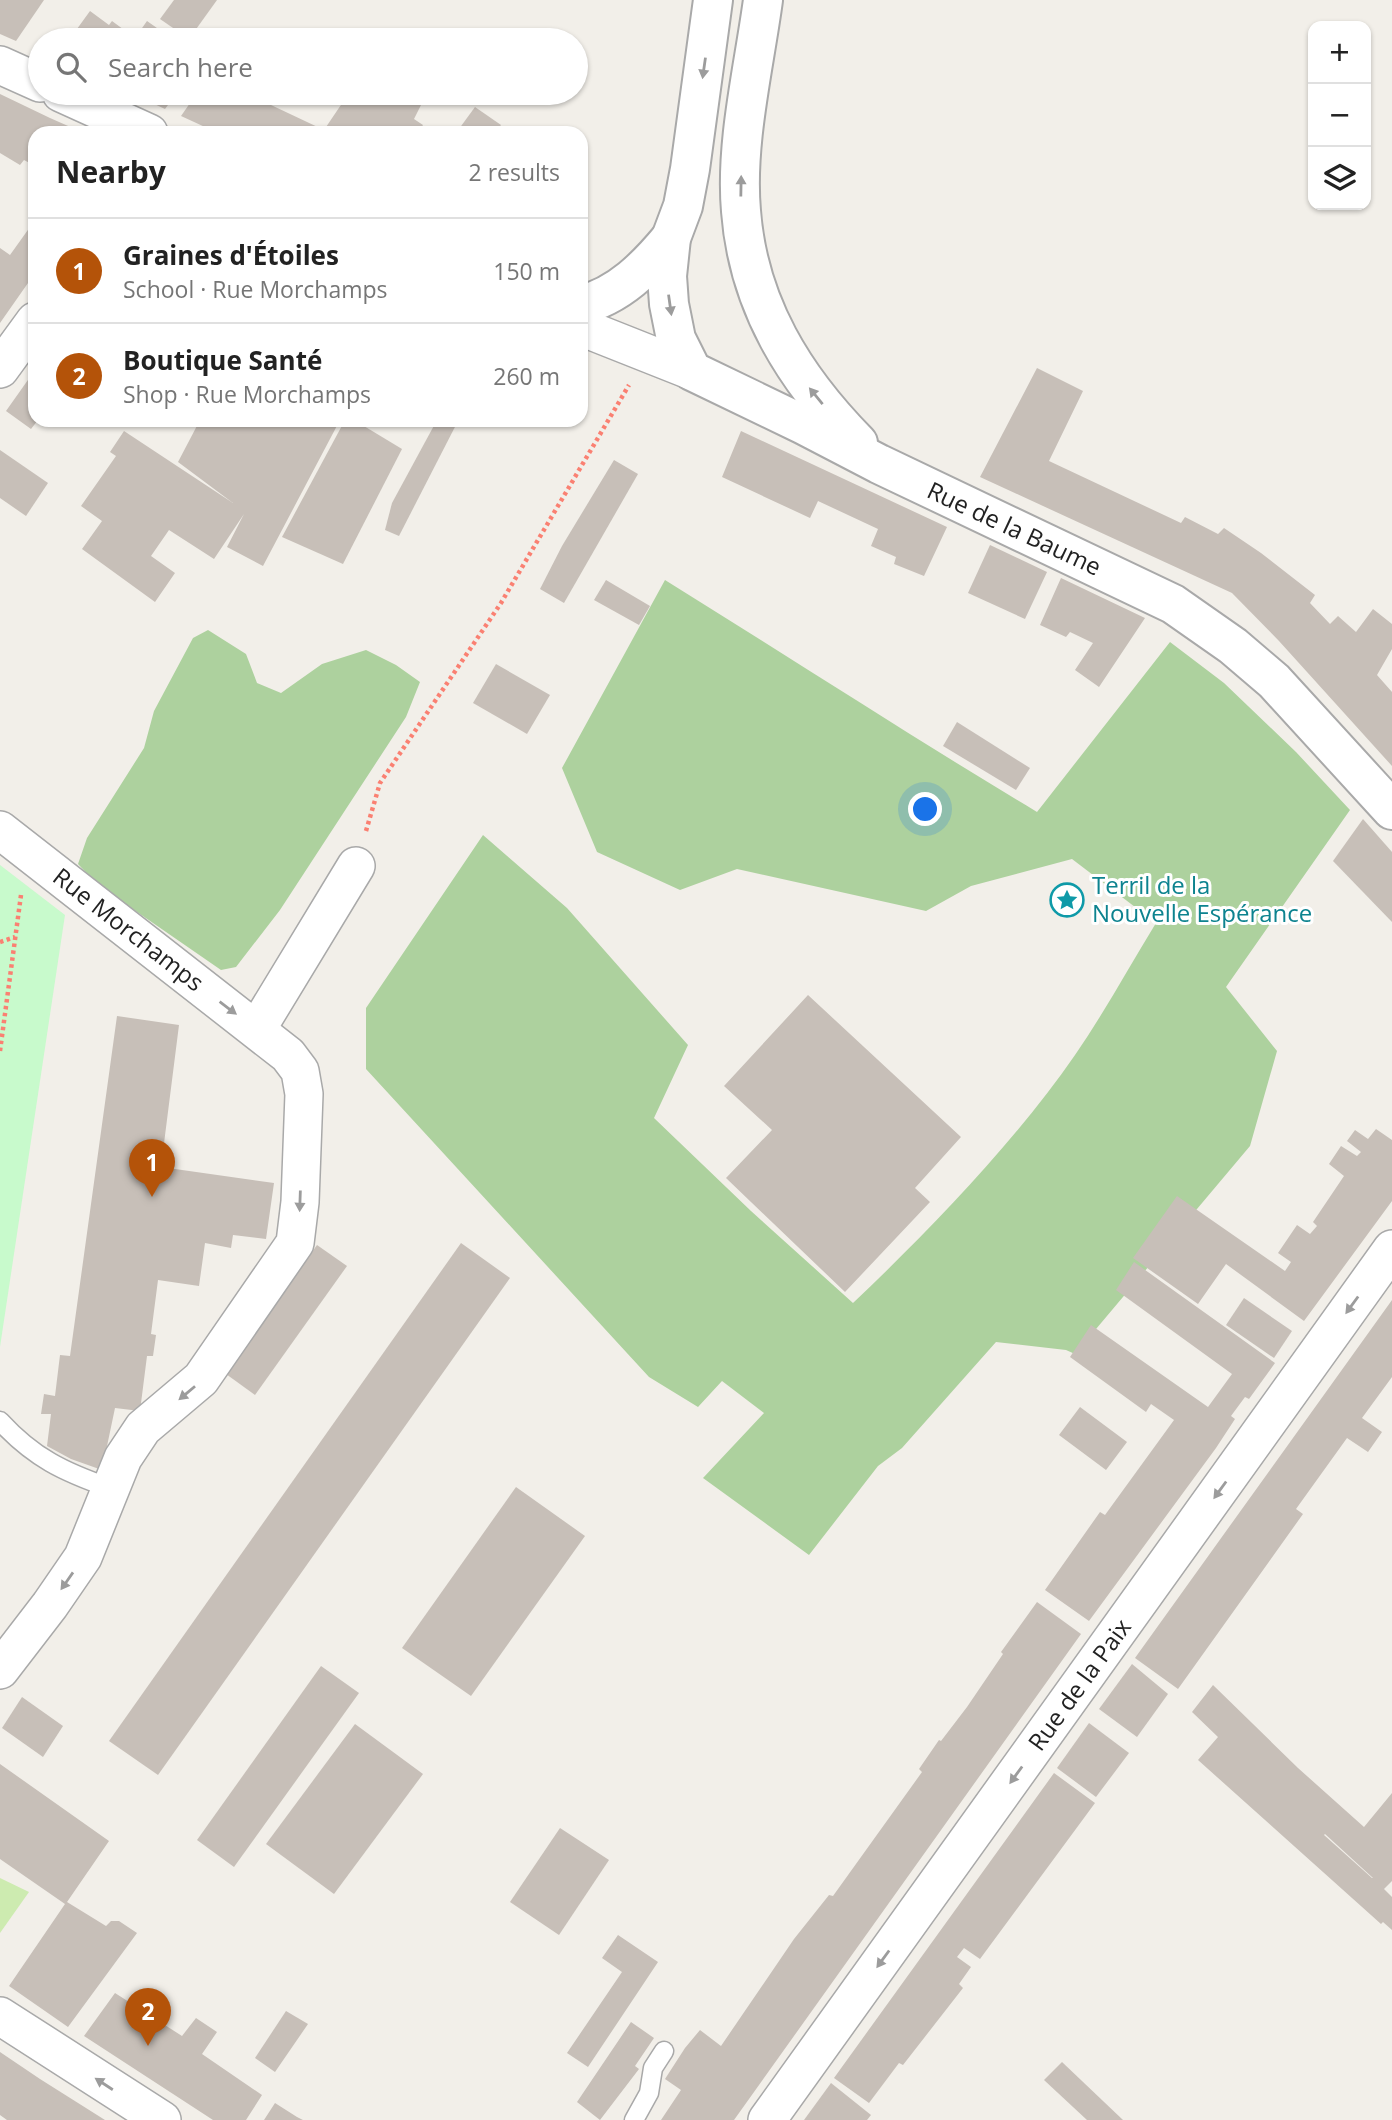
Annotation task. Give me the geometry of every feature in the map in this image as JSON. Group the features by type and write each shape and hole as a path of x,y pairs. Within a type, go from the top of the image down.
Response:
{"street":[{"path":"692,371 676,339 667,276 671,237 683,206 690,169 713,0"},
{"path":"763,0 744,133 740,183 741,211 751,272 763,307 778,338 811,391 879,464"},
{"path":"0,65 28,78"},
{"path":"87,105 134,126"},
{"path":"588,303 626,283 653,260 671,237"},
{"name":"Rue de la Baume","path":"588,330 692,371 879,464 1173,604 1233,646 1274,681 1392,810"},
{"path":"0,369 28,331"},
{"name":"Rue Morchamps","path":"0,830 288,1055 300,1071 304,1094 299,1226 295,1242 201,1379 143,1429 123,1458 83,1557 0,1670"},
{"path":"257,1030 356,866"},
{"name":"Rue de la Paix","path":"767,2120 1392,1249"},
{"path":"0,2017 162,2120"}],"lane":[{"path":"0,1421 29,1449 54,1467 110,1488"},
{"path":"634,2120 649,2093 653,2068 664,2051"}],"path":[{"path":"356,866 380,783 501,603 646,354"},
{"path":"0,1051 22,889"},
{"path":"0,942 15,937"}],"green space":[{"path":"665,580 1037,812 1170,642 1224,683 1296,752 1350,810 1226,987 1277,1051 1250,1146 1075,1354 1066,1350 996,1342 902,1448 878,1466 809,1555 703,1478 764,1413 722,1381 698,1407 649,1377 366,1069 366,1008 483,835 567,908 688,1045 654,1118 853,1303 941,1216 1025,1121 1086,1039 1156,923 1072,859 971,886 926,911 737,869 680,890 597,852 562,768"},
{"path":"208,630 246,654 257,683 281,693 322,664 366,650 396,665 420,682 406,717 280,910 236,967 221,970 98,885 78,864 87,838 144,748 154,711 193,638"},
{"path":"0,865 65,915 0,1347"},
{"path":"0,1878 29,1892 0,1933"}],"building":[{"path":"0,0 44,0 16,41 0,34"},
{"path":"174,0 217,0 197,28 173,28 160,19"},
{"path":"90,11 109,25 112,21 121,28 78,28"},
{"path":"147,21 157,28 142,28"},
{"path":"0,94 68,126 28,126 28,162 24,160 20,165 0,153"},
{"path":"189,105 271,105 316,126 203,126 181,116"},
{"path":"341,105 421,105 414,119 423,125 327,126"},
{"path":"475,107 501,125 500,126 461,126"},
{"path":"28,230 28,283 0,323 0,248 10,255"},
{"path":"1037,368 1083,391 1049,461 1181,523 1185,517 1218,534 1224,528 1315,595 1310,603 1330,624 1338,616 1356,632 1373,609 1392,624 1392,649 1377,675 1392,692 1392,766 1232,593 980,477"},
{"path":"28,380 28,427 6,411"},
{"path":"196,427 336,427 263,566 227,547 244,514 214,559 169,530 151,556 175,573 155,602 82,549 102,521 81,506 116,456 110,452 124,431 233,503 178,462"},
{"path":"341,427 366,427 402,449 343,564 282,537"},
{"path":"433,427 455,427 399,536 385,530 392,503"},
{"path":"741,431 947,527 924,576 894,564 896,557 871,546 878,529 818,501 810,518 722,477"},
{"path":"0,450 48,483 26,516 0,498"},
{"path":"614,460 638,474 564,603 540,589 562,546"},
{"path":"990,545 1047,572 1025,619 968,593"},
{"path":"1061,578 1145,618 1099,687 1075,670 1093,643 1070,632 1066,637 1040,625"},
{"path":"606,580 650,606 639,625 594,600"},
{"path":"496,664 550,695 527,734 473,703"},
{"path":"957,722 1030,768 1016,790 943,746"},
{"path":"1363,819 1392,852 1392,922 1333,861"},
{"path":"808,995 961,1137 915,1188 930,1202 845,1292 726,1178 772,1130 724,1086"},
{"path":"117,1016 179,1025 161,1167 274,1183 266,1239 233,1235 231,1248 205,1243 199,1286 158,1280 151,1334 156,1335 153,1356 147,1356 140,1411 115,1408 102,1470 71,1459 47,1446 51,1414 41,1414 44,1394 55,1396 60,1355 70,1356"},
{"path":"1376,1129 1392,1140 1392,1201 1304,1321 1226,1264 1198,1304 1133,1258 1177,1196 1285,1271 1291,1262 1278,1253 1297,1225 1310,1234 1317,1226 1313,1222 1344,1176 1329,1164 1341,1146 1357,1156 1361,1152 1347,1141 1355,1130 1368,1139"},
{"path":"461,1243 510,1278 158,1775 109,1741"},
{"path":"317,1245 347,1266 255,1395 226,1374"},
{"path":"1134,1262 1275,1363 1249,1399 1245,1397 1231,1416 1235,1419 1216,1448 1089,1621 1045,1590 1100,1512 1105,1515 1174,1420 1151,1404 1146,1412 1070,1357 1091,1325 1208,1407 1232,1374 1116,1290"},
{"path":"1244,1298 1292,1331 1274,1358 1226,1325"},
{"path":"1392,1300 1392,1377 1362,1418 1382,1432 1368,1452 1347,1438 1296,1509 1303,1514 1178,1689 1135,1658"},
{"path":"1080,1407 1127,1442 1106,1470 1059,1435"},
{"path":"516,1487 585,1536 471,1696 402,1648"},
{"path":"1037,1602 1081,1634 734,2120 661,2120 681,2090 665,2079 685,2048 700,2030 721,2046 794,1939 829,1895 833,1896 922,1772 919,1769 967,1707 1003,1654 1001,1652"},
{"path":"1132,1664 1168,1694 1137,1737 1099,1709"},
{"path":"321,1666 359,1693 234,1867 197,1840"},
{"path":"1213,1685 1298,1768 1364,1827 1392,1793 1392,1881 1384,1889 1392,1897 1392,1930 1383,1922 1381,1924 1198,1760 1218,1737 1192,1712","holes":["1325,1834 1372,1878 1324,1835"]},
{"path":"22,1697 63,1726 43,1757 2,1728"},
{"path":"1089,1723 1129,1753 1096,1797 1057,1768"},
{"path":"355,1724 423,1774 334,1894 266,1844"},
{"path":"0,1764 109,1841 67,1902 106,1926 111,1921 119,1921 137,1933 68,2027 9,1986 65,1904 0,1859"},
{"path":"1054,1773 1095,1803 980,1959 964,1948 957,1957 971,1967 959,1984 963,1988 903,2065 899,2063 869,2103 834,2078"},
{"path":"560,1828 609,1860 559,1935 510,1902"},
{"path":"618,1935 658,1962 588,2067 567,2053 622,1972 602,1958"},
{"path":"115,1993 182,2036 196,2018 217,2032 202,2054 262,2095 246,2120 213,2120 84,2036"},
{"path":"286,2011 308,2024 275,2072 255,2058"},
{"path":"631,2022 654,2038 635,2066 639,2069 600,2120 577,2102"},
{"path":"0,2052 105,2120 7,2120 0,2115"},
{"path":"1062,2062 1123,2120 1087,2120 1044,2080"},
{"path":"831,2083 871,2115 867,2120 804,2120"},
{"path":"275,2103 297,2117 303,2120 264,2120"}],"place":[{"name":"Terril de la Nouvelle Espérance","path":"1067,900"},
{"name":"Graines d'Étoiles","path":"152,1197"},
{"name":"Boutique Santé","path":"148,2046"}]}
